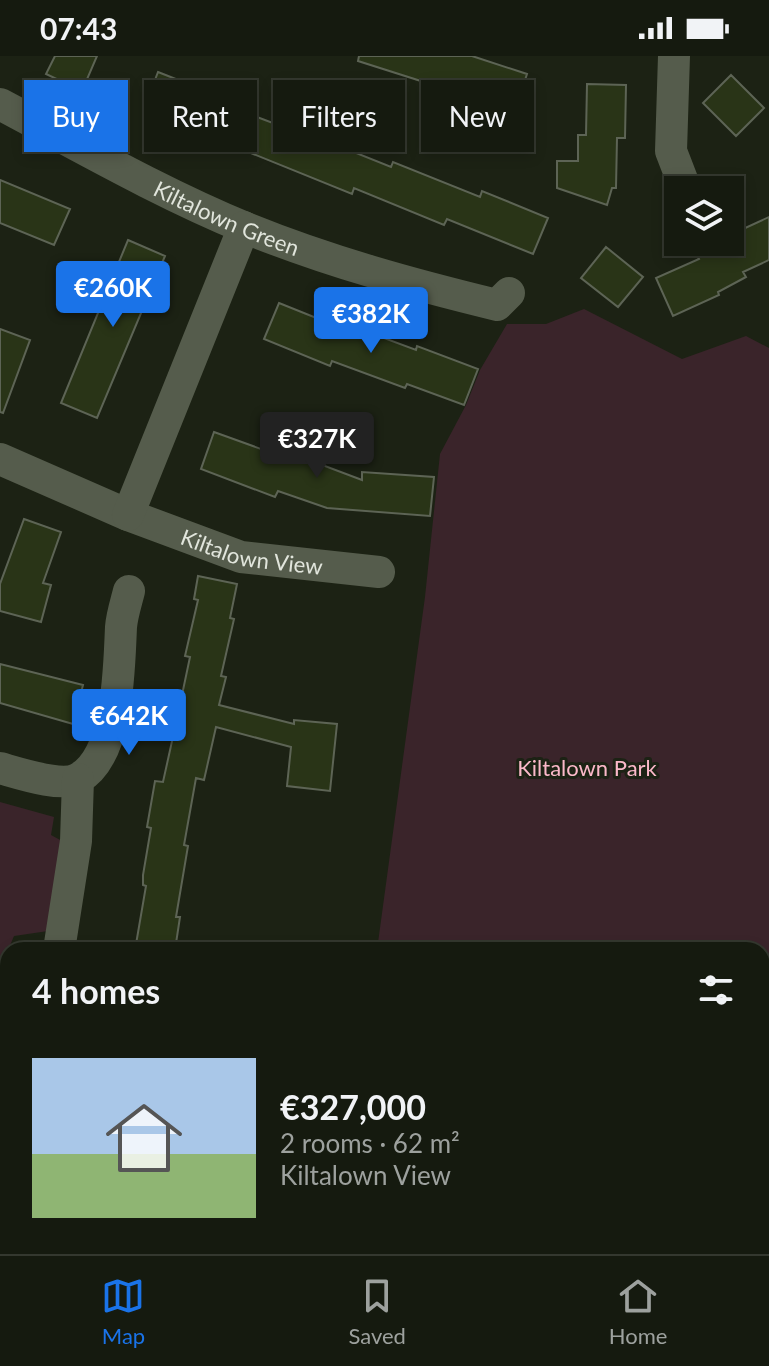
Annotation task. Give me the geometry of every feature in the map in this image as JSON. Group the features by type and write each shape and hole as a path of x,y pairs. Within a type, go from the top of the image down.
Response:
{"street":[{"path":"674,56 671,151 681,176"},
{"name":"Kiltalown Green","path":"0,104 148,183 244,227 378,275 467,298 497,305 509,293"},
{"path":"128,515 244,227"},
{"name":"Kiltalown View","path":"0,459 128,515 241,557 379,572"},
{"path":"60,942 76,841 78,779 100,757 114,712 121,656 121,624 129,591"},
{"path":"0,768 47,780 78,779"}],"green space":[{"name":"Kiltalown Park","path":"584,309 682,359 746,336 769,348 769,942 378,942 425,597 440,454 466,405 480,370 507,324 546,324"},
{"path":"0,802 54,817 51,835 62,841 48,931 14,936 11,942 0,942"}],"building":[{"path":"55,56 97,56 87,80 59,80 46,74"},
{"path":"359,56 472,56 527,74 525,80 421,81 358,61"},
{"path":"158,72 178,80 155,80"},
{"path":"731,75 764,108 736,136 703,103"},
{"path":"587,84 626,85 625,138 617,138 616,188 612,188 607,205 557,188 557,161 578,161 578,135 586,135"},
{"path":"257,117 273,123 273,152 354,152 391,167 393,162 480,197 482,191 548,218 533,254 447,219 444,225 354,188 352,194 248,152 257,152"},
{"path":"0,180 70,209 54,245 0,223"},
{"path":"769,217 769,260 743,272 746,277 718,292 719,295 673,316 656,278 699,259 698,256 744,256 744,229"},
{"path":"128,240 165,256 97,418 61,403"},
{"path":"606,247 643,277 618,307 581,278"},
{"path":"279,303 366,338 368,332 478,369 464,405 407,384 405,388 332,361 330,366 264,339"},
{"path":"0,329 30,340 3,413 0,412"},
{"path":"214,432 286,458 288,452 362,480 362,472 434,477 430,516 327,508 278,491 275,497 201,469"},
{"path":"24,519 61,532 43,583 51,585 41,622 0,611 0,584"},
{"path":"198,576 237,584 230,618 234,619 221,676 226,677 219,705 294,724 294,720 337,724 330,791 287,786 291,747 216,727 204,780 196,778 184,845 188,846 176,917 180,917 176,942 136,942 146,886 143,885 143,875 151,828 147,827 155,781 163,782 190,657 185,656 198,600 194,599"},
{"path":"0,664 83,685 73,724 0,703"}]}
